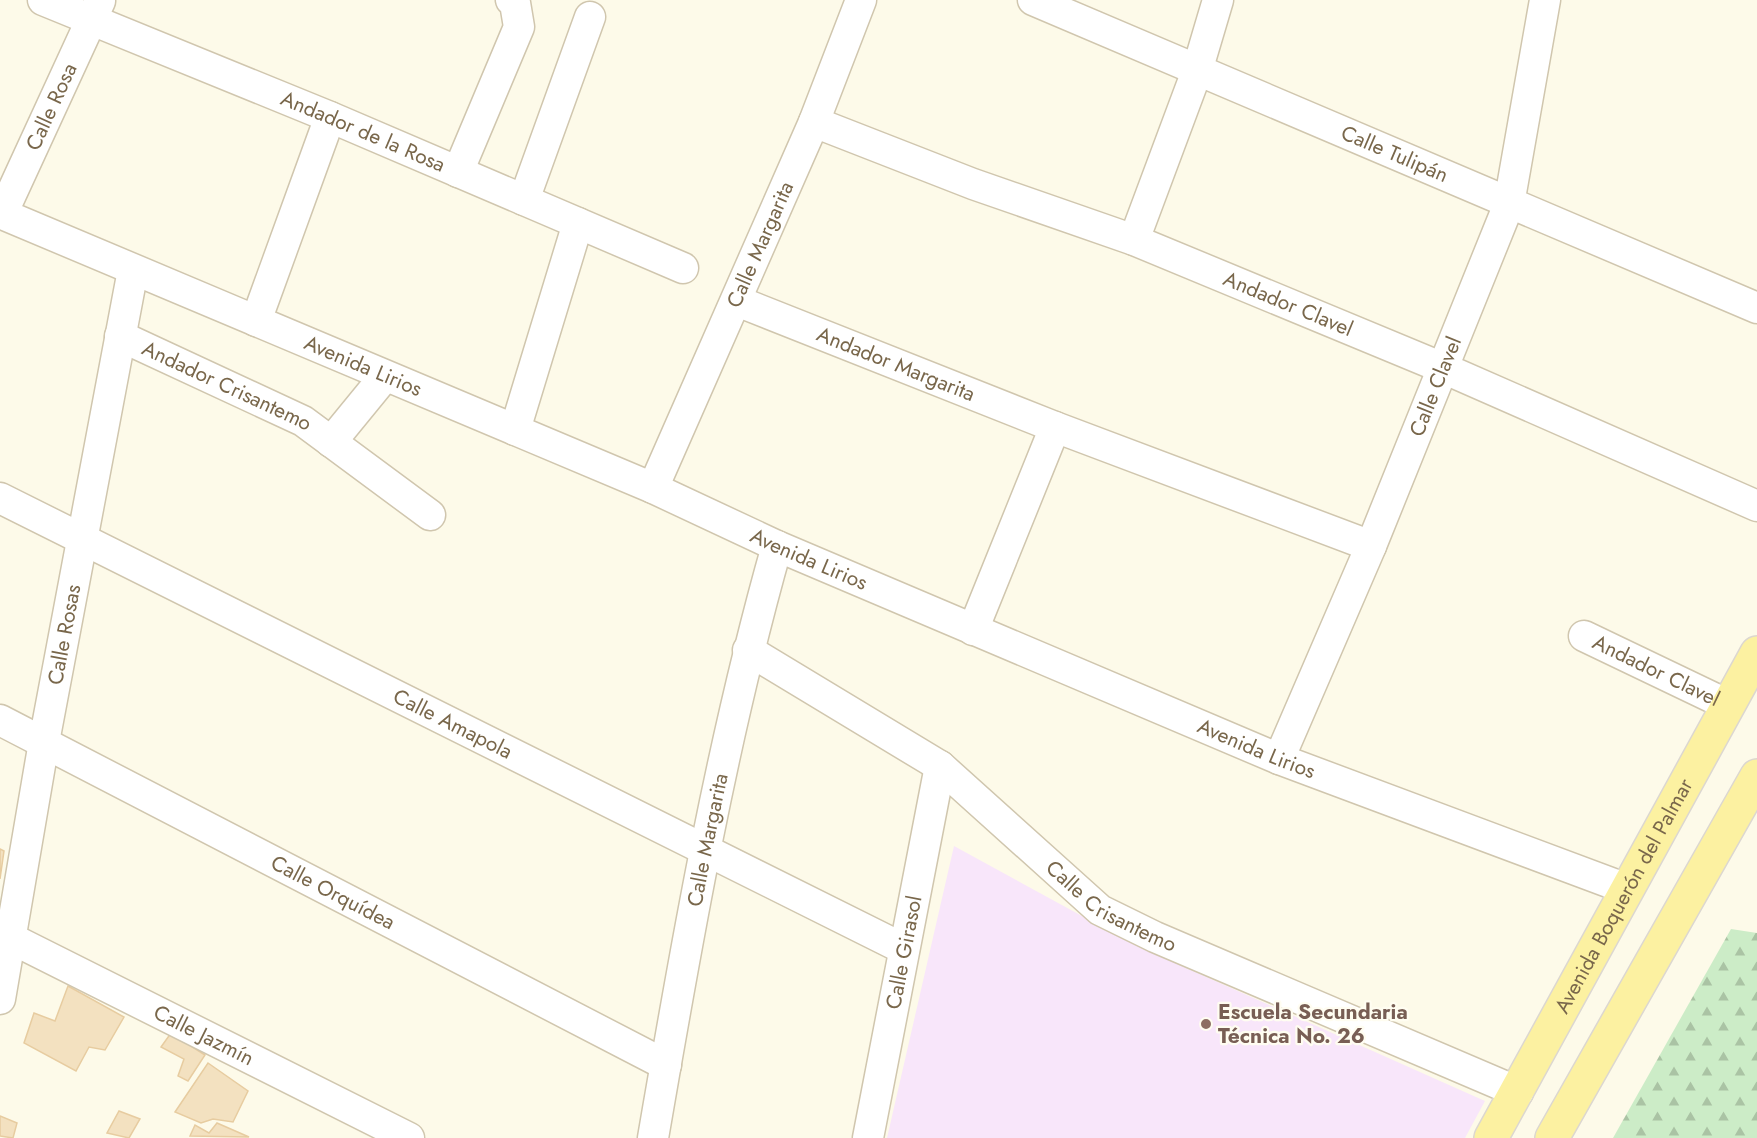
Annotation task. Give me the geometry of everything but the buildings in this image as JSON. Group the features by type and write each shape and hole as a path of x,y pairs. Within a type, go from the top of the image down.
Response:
{"main road":[{"name":"Avenida Boquerón del Palmar","path":"1491,1138 1757,653"},
{"path":"1552,1138 1757,776"}],"street":[{"name":"Andador de la Rosa","path":"43,0 96,9 330,117 683,268"},
{"name":"Calle Margarita","path":"653,488 737,301 813,122 861,0"},
{"name":"Calle Tulipán","path":"1032,0 1757,308"},
{"path":"1134,240 1197,70 1218,0"},
{"name":"Calle Clavel","path":"1279,759 1371,546 1509,204 1545,0"},
{"path":"458,172 519,27 513,2"},
{"name":"Calle Rosa","path":"1,213 96,9"},
{"path":"524,200 590,17"},
{"path":"256,321 330,117"},
{"name":"Andador Clavel","path":"813,122 973,184 1134,240 1443,368 1757,506"},
{"name":"Avenida Lirios","path":"1,213 653,488 777,546 1279,759 1627,890"},
{"path":"515,430 578,223"},
{"name":"Calle Rosas","path":"0,999 5,936 133,270"},
{"name":"Andador Margarita","path":"737,301 1055,428"},
{"name":"Andador Crisantemo","path":"120,336 303,421 430,515"},
{"name":"Andador Crisantemo","path":"331,442 385,376"},
{"path":"973,630 1055,428 1371,546"},
{"name":"Calle Amapola","path":"0,498 904,949"},
{"name":"Calle Margarita","path":"654,1138 706,850 748,650 777,546"},
{"name":"Andador Clavel","path":"1584,636 1728,705"},
{"name":"Calle Crisantemo","path":"748,650 940,766 1100,910 1155,937 1518,1092"},
{"name":"Calle Orquídea","path":"0,720 666,1065"},
{"name":"Calle Girasol","path":"868,1138 940,766"},
{"name":"Calle Jazmín","path":"5,936 409,1138"}],"shaded area":[{"path":"954,846 1137,946 1485,1101 1465,1138 887,1138"}],"green space":[{"path":"1731,929 1757,933 1757,1138 1613,1138"}],"place":[{"name":"Escuela Secundaria Técnica No. 26","path":"1206,1024"}]}
